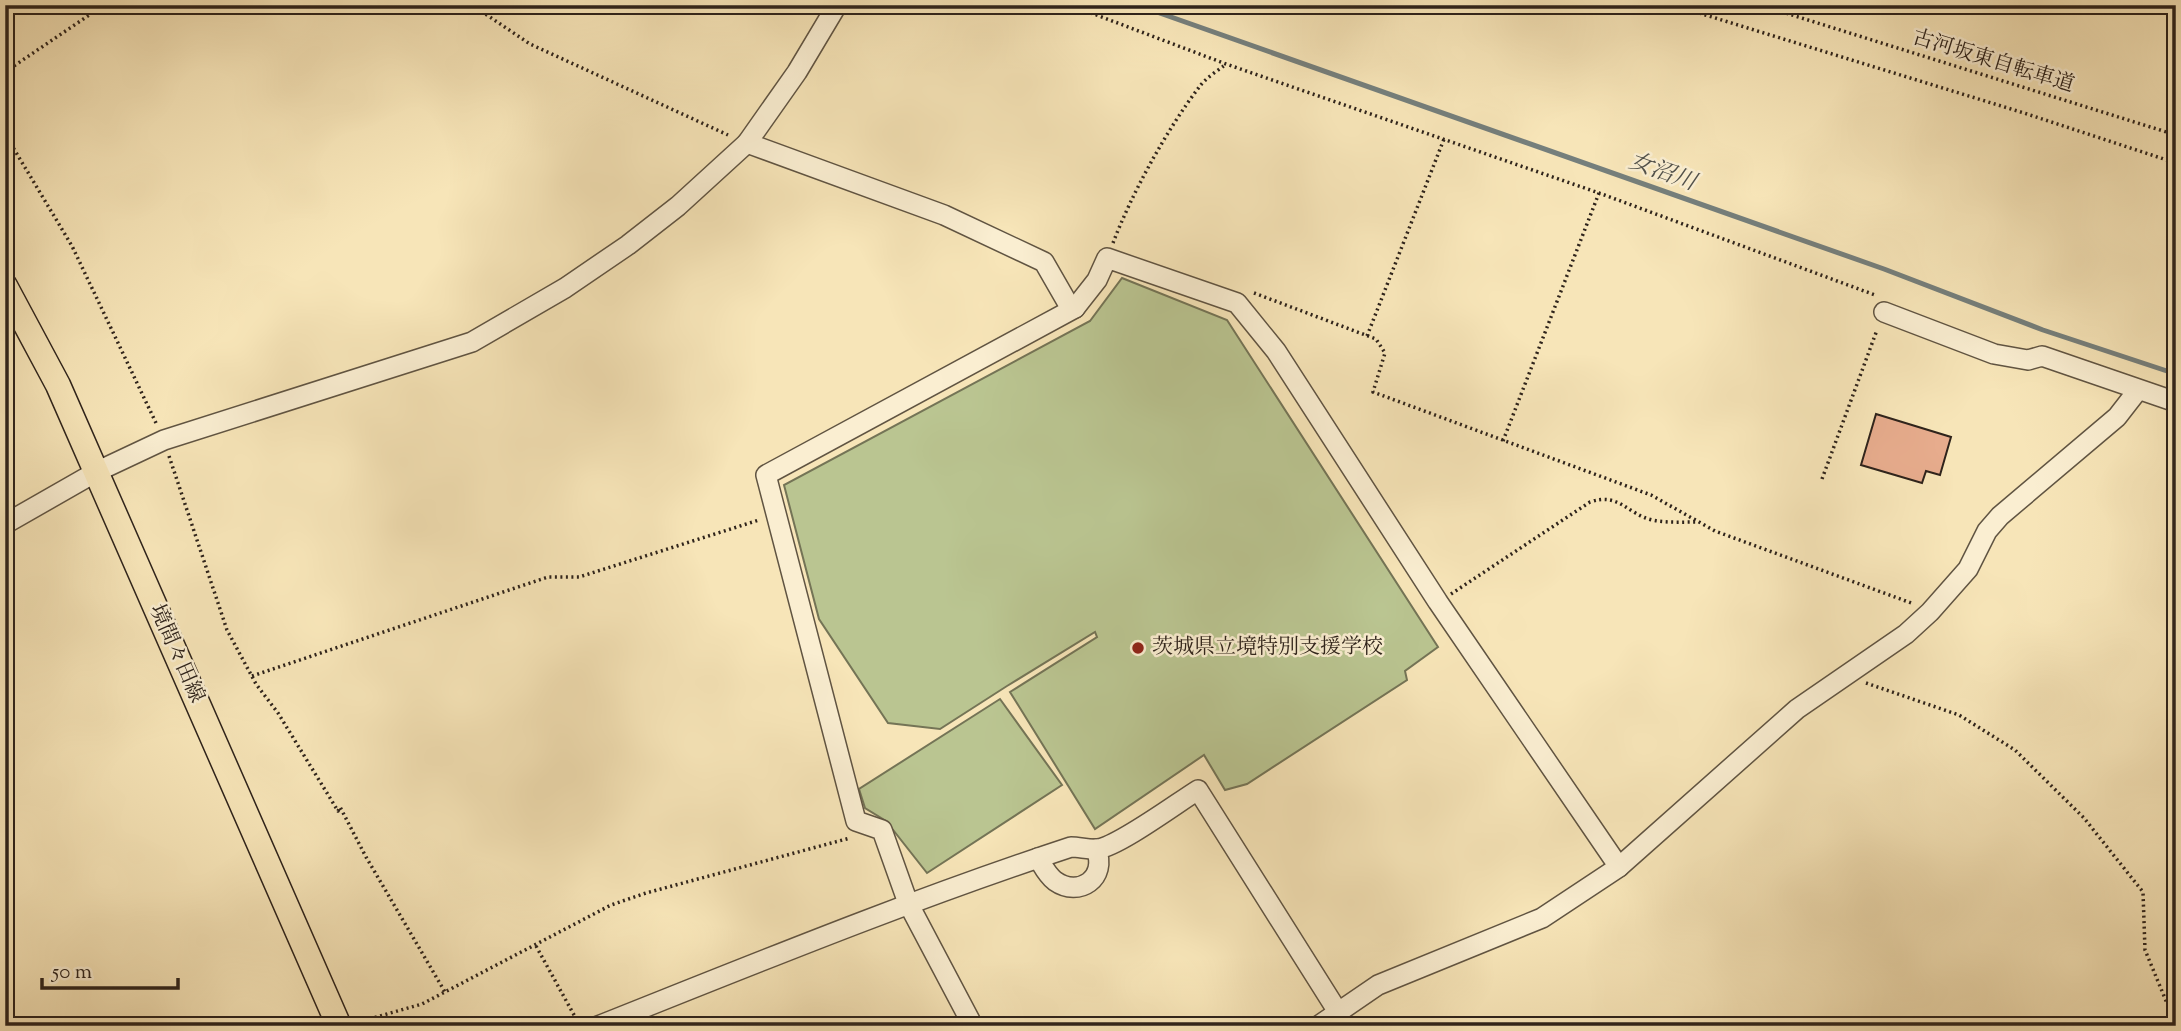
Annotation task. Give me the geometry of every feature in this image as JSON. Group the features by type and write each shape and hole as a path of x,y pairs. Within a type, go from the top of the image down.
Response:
{"main road":[{"name":"境間々田線","path":"5,286 58,385 339,1026"}],"street":[{"path":"5,524 96,472 164,440 472,342 565,288 628,245 678,206 747,143 796,72 837,5"},
{"path":"747,143 944,215 1044,261 1067,302 1075,308"},
{"path":"973,1026 908,903 882,831 856,821 765,475 1075,308 1097,280 1107,258 1237,303 1276,351 1438,602 1619,867"},
{"path":"1884,312 1994,354 2028,360 2042,356 2176,402"},
{"path":"1318,1026 1378,985 1542,918 1619,867 1797,709 1906,634 1930,612 1968,569 1987,531 2000,516 2117,416 2138,390"},
{"path":"598,1026 908,903 1070,847 1096,849 1114,844 1198,790 1338,1012"},
{"path":"1038,858 1054,880 1070,888 1081,887 1098,873 1101,862 1096,849"}],"path":[{"path":"5,72 104,5"},
{"path":"472,5 530,44 747,143"},
{"path":"1070,5 1226,64 1599,192 1888,300 1822,479"},
{"path":"1672,5 2024,113 2176,163"},
{"name":"古河坂東自転車道","path":"1760,5 2176,135"},
{"path":"1107,258 1126,208 1167,136 1201,84 1226,64"},
{"path":"5,134 72,246 164,440 227,630 252,676 338,811 340,807 444,992"},
{"path":"1367,336 1444,139"},
{"path":"1503,441 1599,192"},
{"path":"1248,291 1376,339 1385,353 1373,393 1651,495 1715,531 1930,612"},
{"path":"1438,602 1590,502 1602,498 1615,500 1648,519 1663,522 1699,522"},
{"path":"252,676 548,577 579,577 775,516"},
{"path":"1846,676 1959,715 2015,750 2084,818 2143,892 2145,950 2176,1025"},
{"path":"351,1026 422,1004 536,946 583,918 646,892 854,836 870,826"},
{"path":"536,946 580,1026"}],"green space":[{"path":"1122,278 1227,320 1438,647 1405,671 1407,680 1247,784 1225,790 1204,755 1095,829 1010,692 1097,637 1095,632 940,729 888,723 819,619 784,485 1090,321"},
{"path":"1000,699 1062,785 927,873 886,821 865,808 859,789"}],"building":[{"path":"1876,414 1951,437 1940,475 1926,471 1922,483 1861,465"}],"waterway":[{"name":"女沼川","path":"1137,5 1884,269 2043,330 2176,374"}],"place":[{"name":"茨城県立境特別支援学校","path":"1138,648"}]}
